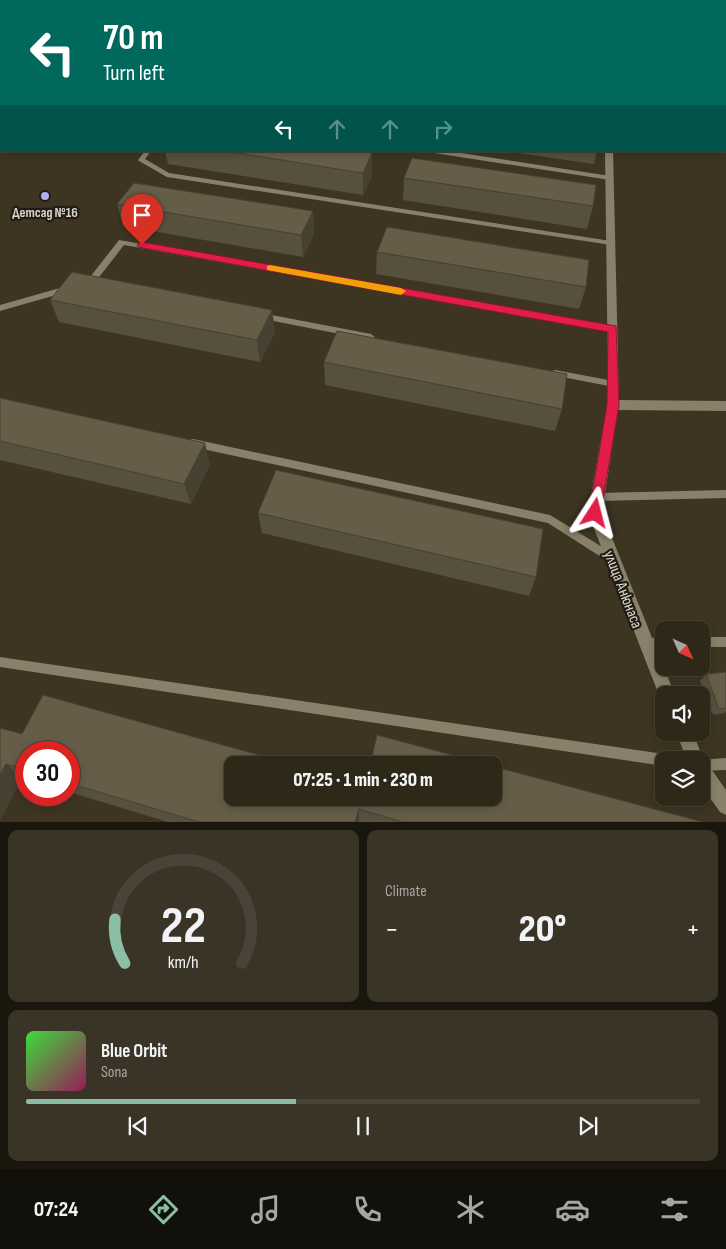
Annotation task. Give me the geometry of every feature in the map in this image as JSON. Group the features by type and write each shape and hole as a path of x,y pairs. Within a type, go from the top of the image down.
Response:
{"street":[{"name":"улица Анюнаса","path":"609,152 614,384 613,405 595,513 663,686"},
{"path":"613,405 726,406"},
{"path":"710,782 726,806"}],"lane":[{"path":"147,152 141,160 167,175 611,243"},
{"path":"441,152 610,178"},
{"path":"90,282 122,242 613,329"},
{"path":"81,285 90,282 100,284"},
{"path":"0,308 72,288"},
{"path":"254,314 380,339"},
{"path":"546,371 614,384"},
{"path":"184,441 550,519 613,560"},
{"path":"598,497 726,494"},
{"path":"710,642 726,642"},
{"path":"646,643 655,643"},
{"path":"0,662 655,759"},
{"path":"710,765 726,764"}],"building":[{"path":"231,152 372,153 363,173"},
{"path":"412,158 596,185 593,206 404,178"},
{"path":"134,183 313,211 301,235 117,204"},
{"path":"387,227 589,260 586,287 377,252"},
{"path":"72,272 272,310 257,340 50,300"},
{"path":"337,331 567,374 562,409 324,362"},
{"path":"0,398 205,443 184,484 0,441"},
{"path":"276,470 543,529 536,577 258,513"},
{"path":"726,672 726,708 719,709 707,676 710,676 710,674"},
{"path":"43,695 263,756 224,756 224,806 502,806 502,769 703,822 403,822 359,809 355,822 199,822 80,786 80,741 15,741 15,767 6,764 0,775 0,728 22,734"},
{"path":"377,735 456,756 372,756"}],"slow traffic":[{"path":"270,268 401,291"}],"place":[{"name":"Детсад №16","path":"45,196"}],"route":[{"path":"142,245 613,329 613,405 595,513"}]}
